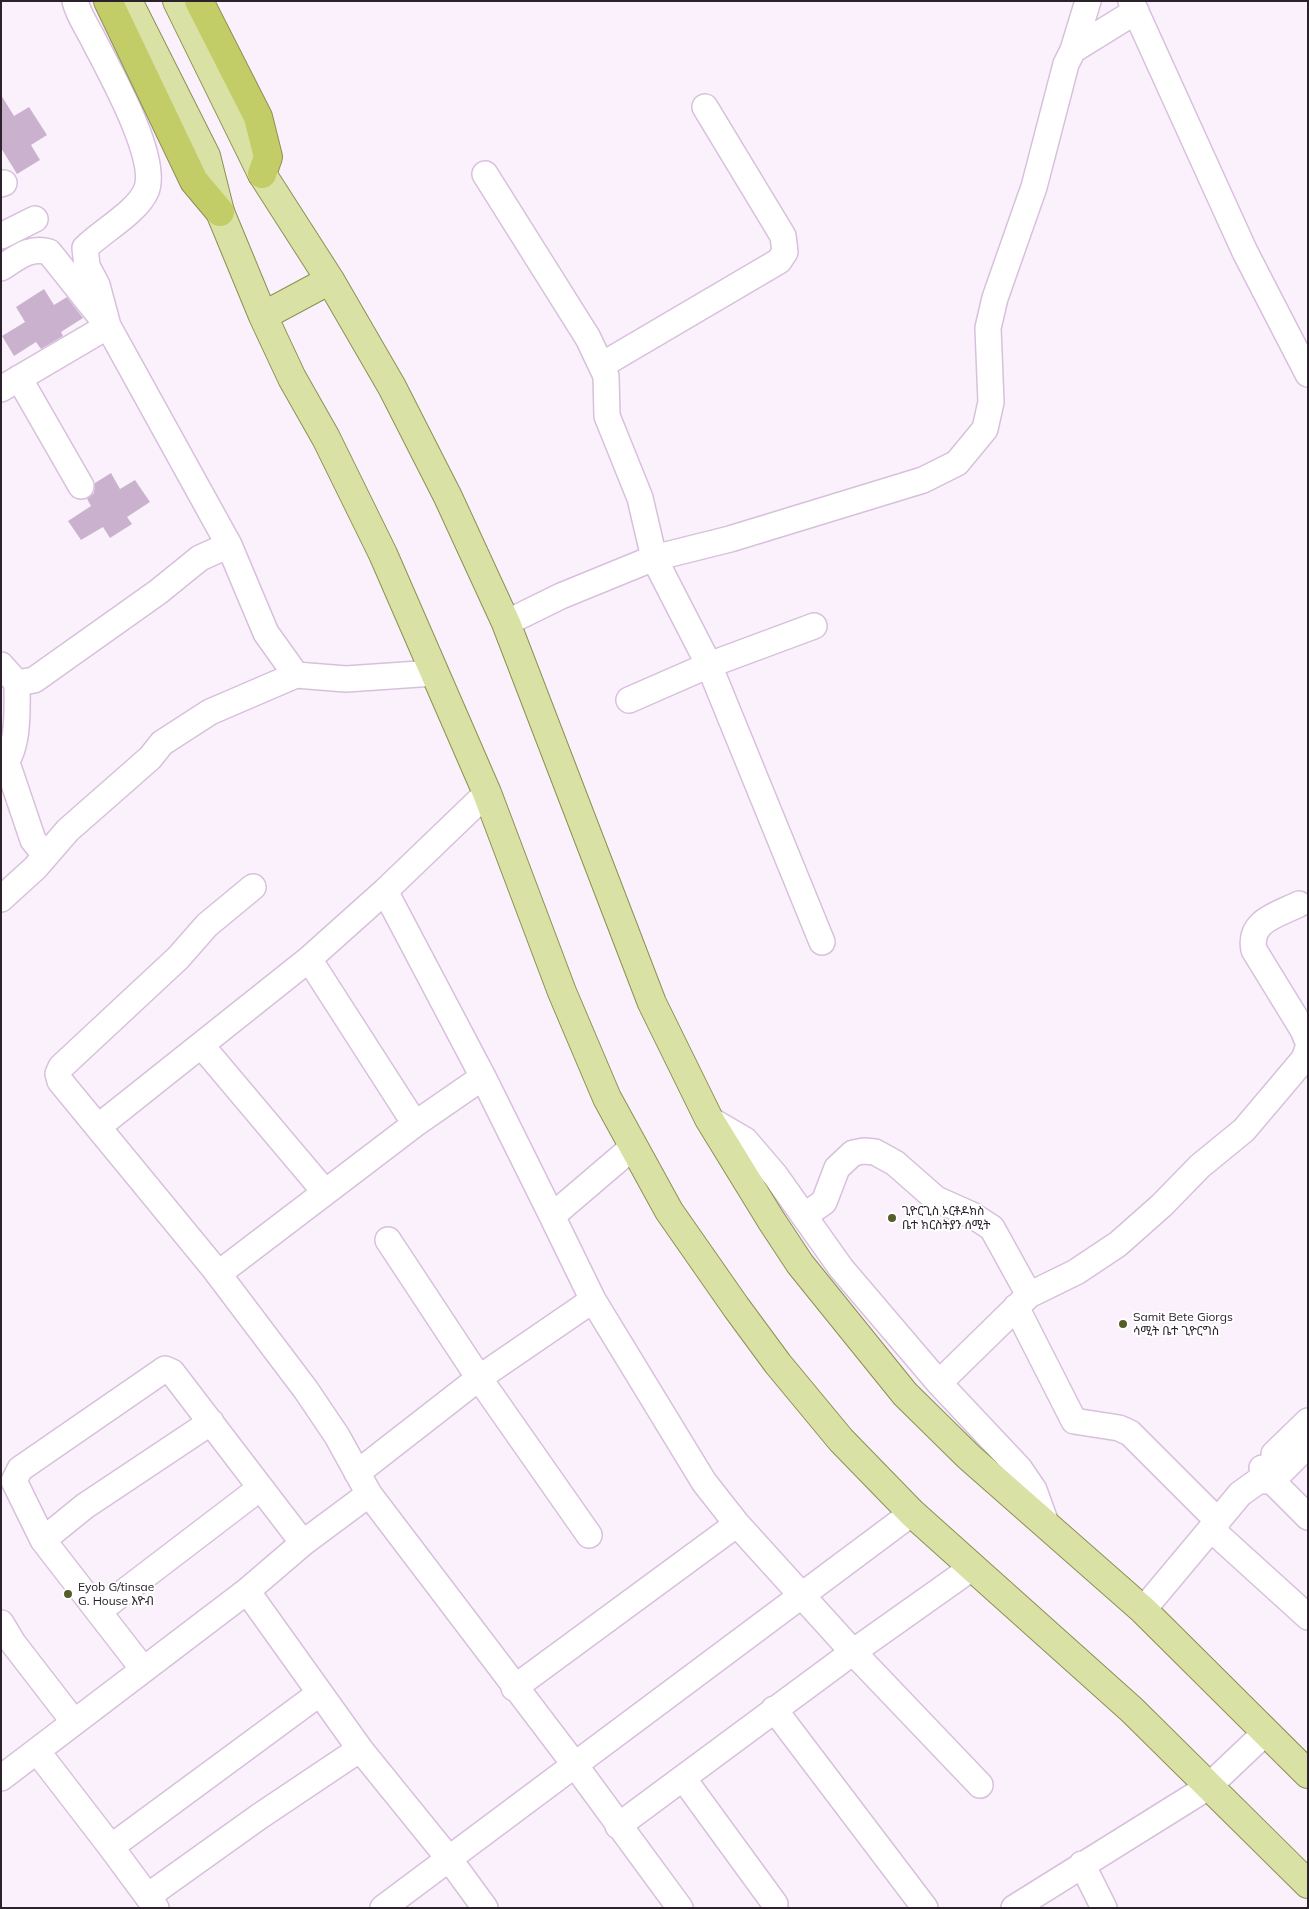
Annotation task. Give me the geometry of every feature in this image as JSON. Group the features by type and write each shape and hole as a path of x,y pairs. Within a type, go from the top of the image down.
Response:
{"highway":[{"path":"108,1 194,181 220,212"},
{"path":"200,1 258,117 268,157 262,174"}],"main road":[{"path":"128,1 206,156 220,212 263,316 292,378 326,438 383,554 487,793 562,992 607,1098 669,1211 696,1252 778,1364 841,1440 912,1513 1132,1710 1308,1884"},
{"path":"177,1 262,174 330,280 392,386 448,497 506,623 652,1003 709,1119 800,1264 899,1387 969,1457 1143,1610 1308,1774"},
{"path":"263,316 330,280"}],"street":[{"path":"75,1 125,102 143,148 148,174 146,190 139,201 85,248 87,266 97,286 108,326"},
{"path":"506,623 561,596 654,558 730,539 923,480 957,463 985,429 991,402 988,328 995,298 1034,187 1066,64 1073,50 1088,1"},
{"path":"1073,50 1133,6 1245,252 1299,336 1308,374"},
{"path":"602,365 779,261 785,252 783,236 705,107"},
{"path":"485,174 588,338 602,365 606,376 607,416 640,498 654,558 709,665 822,942"},
{"path":"1,236 35,219"},
{"path":"1,268 30,251 40,250 49,252 108,326 229,545 266,632 296,675"},
{"path":"81,486 10,384 108,326"},
{"path":"45,855 33,840 3,762 16,728 9,674 34,680 158,592 200,558 229,545"},
{"path":"629,700 709,665 814,626"},
{"path":"1,899 35,868 72,826 150,758 162,743 210,712 296,675 346,679 434,673"},
{"path":"98,1127 309,959 385,891 487,793"},
{"path":"254,888 208,925 156,978 61,1067 58,1074 60,1081 218,1274 306,1390 369,1494 514,1688 575,1765 680,1908"},
{"path":"385,891 483,1077 593,1300 685,1453 737,1524 853,1652 980,1785"},
{"path":"1299,904 1258,925 1252,939 1254,950 1303,1030 1308,1042"},
{"path":"309,959 415,1124"},
{"path":"200,1045 325,1192"},
{"path":"939,1383 1022,1301 1076,1272 1126,1238 1200,1166 1244,1130 1304,1059 1308,1048"},
{"path":"218,1274 415,1124 483,1077"},
{"path":"709,1119 745,1140 775,1175 841,1268 939,1383 1018,1468 1034,1490 1047,1526"},
{"path":"552,1216 634,1146"},
{"path":"804,1216 824,1202 837,1168 853,1153 864,1151 875,1152 896,1163 936,1198 972,1214 992,1228 1074,1421 1119,1428 1130,1433 1214,1525 1308,1617"},
{"path":"388,1240 479,1378 589,1536"},
{"path":"357,1473 479,1378 593,1300"},
{"path":"143,1669 43,1540 14,1481 20,1469 165,1369 172,1372 303,1543"},
{"path":"1264,1477 1308,1421"},
{"path":"43,1540 85,1506 210,1422"},
{"path":"1143,1610 1240,1494 1308,1445"},
{"path":"1264,1477 1308,1517"},
{"path":"99,1611 260,1488"},
{"path":"1,1778 247,1590 303,1543 369,1494"},
{"path":"383,1908 450,1860 692,1675 803,1596 912,1513"},
{"path":"514,1688 737,1524"},
{"path":"618,1826 774,1709 973,1566"},
{"path":"247,1590 360,1749 450,1860 485,1908"},
{"path":"1,1623 13,1642 74,1722"},
{"path":"111,1847 320,1693"},
{"path":"774,1709 925,1908"},
{"path":"1014,1908 1208,1787 1265,1733"},
{"path":"37,1751 152,1902 260,1816 360,1749"},
{"path":"683,1778 775,1904"},
{"path":"1082,1864 1102,1907"}],"building":[{"path":"1,95 14,116 29,107 47,135 31,145 40,160 17,174 1,148"},
{"path":"44,289 54,305 67,297 83,318 61,332 63,336 41,349 36,342 14,356 2,336 25,322 16,307"},
{"path":"111,473 120,489 135,480 150,502 127,517 132,524 110,538 103,527 81,540 68,521 91,506 87,499 94,493 95,483"}],"place":[{"name":"ጊዮርጊስ ኦርቶዶክስ ቤተ ክርስትያን ሰሚት","path":"892,1218"},
{"name":"Samit Bete Giorgs ሳሚት ቤተ ጊዮርግስ","path":"1123,1324"},
{"name":"Eyob G/tinsae G. House እዮብ","path":"68,1594"}]}
